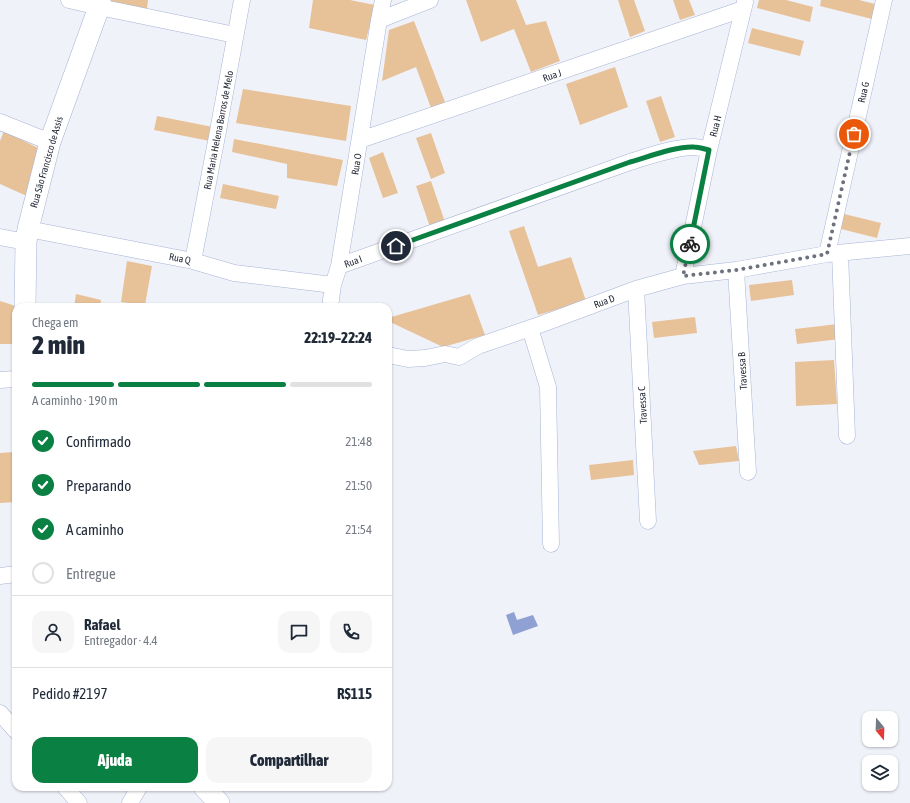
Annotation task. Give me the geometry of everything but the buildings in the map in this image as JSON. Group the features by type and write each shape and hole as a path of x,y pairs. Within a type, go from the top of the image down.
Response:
{"street":[{"path":"70,0 99,4 236,34"},
{"name":"Rua Maria Helena Barros de Melo","path":"193,261 242,0"},
{"name":"Rua O","path":"331,303 333,285 339,266 378,20 383,0"},
{"path":"378,20 430,0"},
{"name":"Rua G","path":"847,436 833,253 884,0"},
{"name":"Rua São Francisco de Assis","path":"25,303 27,235 50,142 99,4"},
{"name":"Rua J","path":"360,140 745,5"},
{"name":"Rua H","path":"683,276 709,150 745,5"},
{"path":"0,122 50,142"},
{"name":"Rua I","path":"339,266 630,162 684,148 696,147 709,150"},
{"path":"0,237 27,235"},
{"name":"Rua Q","path":"27,235 193,261 234,272 333,285"},
{"name":"Rua D","path":"392,356 408,359 425,358 445,354 459,356 478,346 636,289 683,276 736,270 833,253 910,246"},
{"name":"Travessa B","path":"736,270 748,472"},
{"name":"Travessa C","path":"636,289 648,521"},
{"path":"530,328 548,387 552,544"},
{"path":"0,380 12,379"},
{"path":"0,576 12,574"},
{"path":"0,713 12,726"},
{"path":"68,791 79,803"},
{"path":"130,803 137,791"},
{"path":"208,791 219,803"}],"shaded area":[{"path":"148,0 147,9 109,1"},
{"path":"313,0 350,0 375,5 366,40 309,28"},
{"path":"466,0 516,0 526,25 546,21 560,61 531,72 514,29 481,42"},
{"path":"618,0 634,0 645,31 630,37"},
{"path":"673,0 689,0 695,15 680,20"},
{"path":"759,0 786,0 813,7 810,22 757,8"},
{"path":"821,0 859,0 875,4 872,19 820,6"},
{"path":"414,21 445,102 431,108 416,67 382,81 389,30"},
{"path":"752,28 804,41 800,56 748,43"},
{"path":"615,67 628,107 580,125 566,84"},
{"path":"243,89 351,106 346,141 236,123"},
{"path":"661,96 675,137 660,142 646,101"},
{"path":"157,116 213,127 210,141 154,130"},
{"path":"4,131 42,150 29,197 0,184 0,141"},
{"path":"431,133 445,173 431,179 416,138"},
{"path":"234,139 343,160 337,186 287,178 287,164 232,152"},
{"path":"383,152 398,193 383,198 369,158"},
{"path":"431,181 445,222 430,227 416,186"},
{"path":"223,184 279,196 276,209 220,198"},
{"path":"840,213 881,223 877,238 837,228"},
{"path":"524,226 538,267 571,257 586,301 538,315 509,231"},
{"path":"127,261 152,266 145,303 121,302"},
{"path":"792,280 794,295 751,301 749,285"},
{"path":"76,294 101,300 101,303 75,303"},
{"path":"470,294 485,335 443,347 392,323 392,317"},
{"path":"0,301 12,305 12,344 0,344"},
{"path":"695,317 697,333 654,338 652,322"},
{"path":"838,324 840,339 797,344 795,329"},
{"path":"834,360 837,404 796,406 795,362"},
{"path":"736,446 739,461 699,465 693,451"},
{"path":"12,452 12,502 0,503 0,453"},
{"path":"633,460 634,475 591,480 589,465"}],"water":[{"path":"514,612 517,620 533,615 538,626 513,635 506,615"}],"way so far":[{"path":"690,244 683,276 736,270 827,254 854,134"}],"route":[{"path":"396,246 630,162 660,153 693,147 709,150 690,244"}]}
